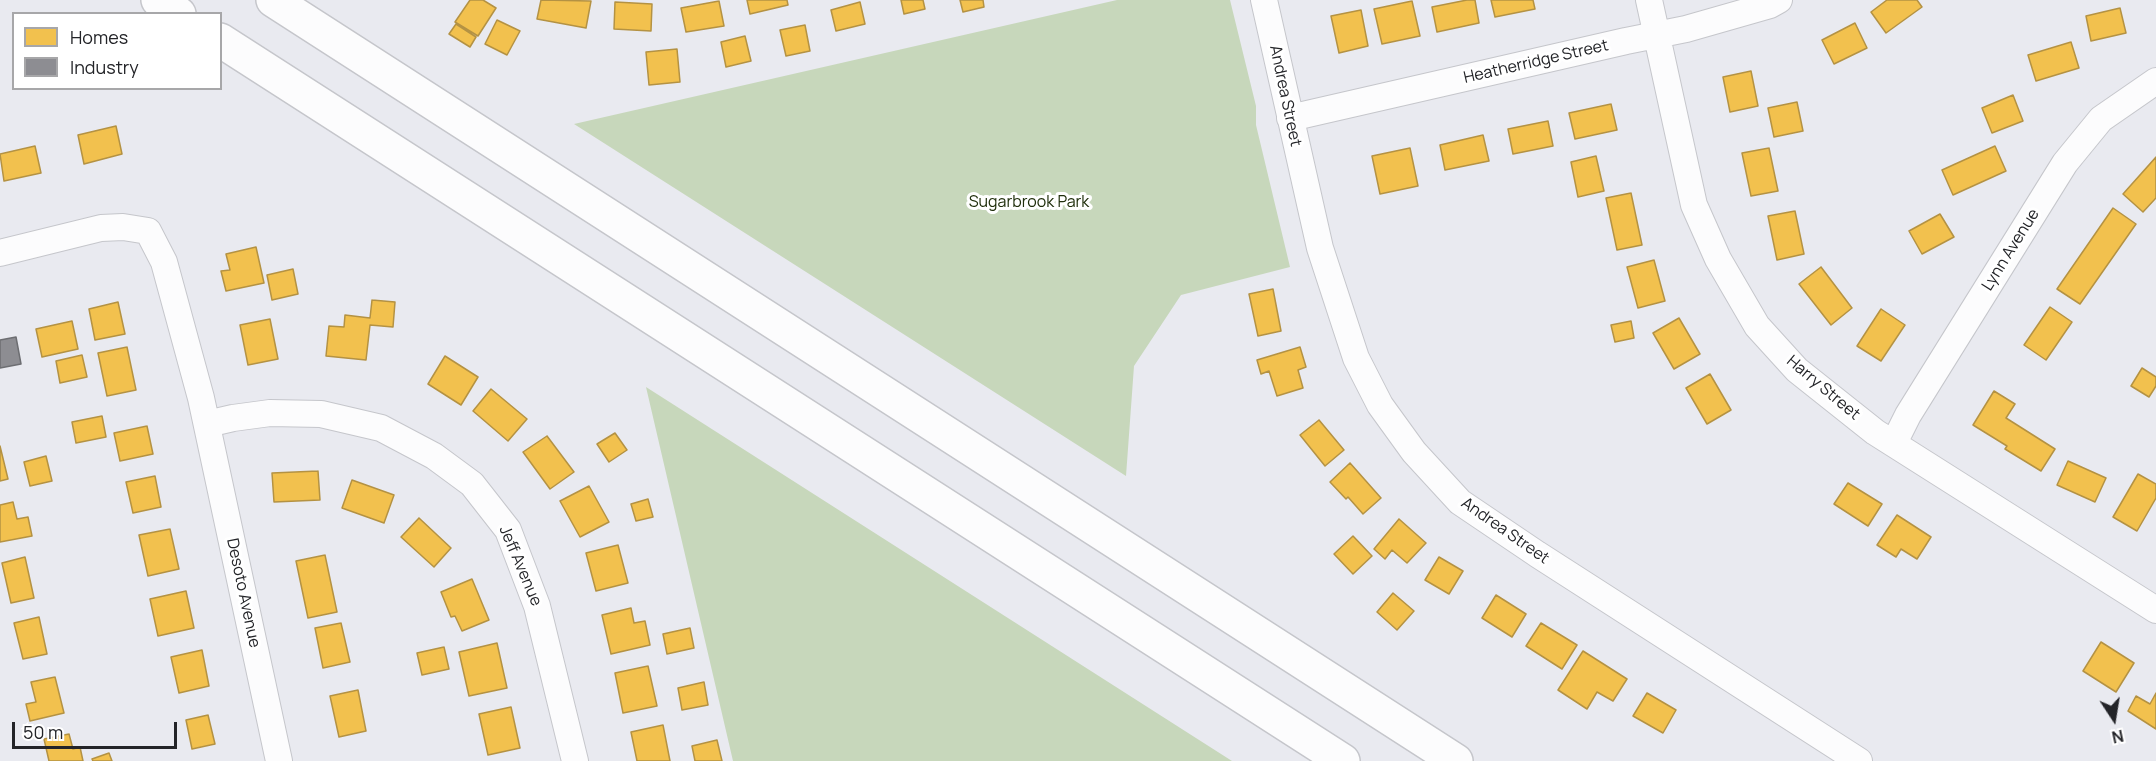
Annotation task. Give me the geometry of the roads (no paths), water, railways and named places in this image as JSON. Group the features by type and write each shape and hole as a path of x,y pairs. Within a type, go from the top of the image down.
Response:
{"highway":[{"path":"158,0 176,12"},
{"path":"273,0 1456,761"},
{"path":"222,41 1343,761"}],"street":[{"name":"Andrea Street","path":"1264,0 1320,248 1356,358 1380,405 1414,452 1460,502 1859,761"},
{"name":"Harry Street","path":"1649,0 1694,205 1718,260 1757,326 1797,370 1875,432 2155,608"},
{"name":"Heatherridge Street","path":"1290,118 1686,29 1770,5 1779,0"},
{"name":"Lynn Avenue","path":"1894,443 1908,415 2065,163 2101,119 2156,81"},
{"name":"Desoto Avenue","path":"0,253 101,228 123,227 148,231 164,262 186,338 207,424 279,761"},
{"name":"Jeff Avenue","path":"207,424 232,418 270,414 321,414 381,428 434,456 472,484 508,530 537,606 575,761"}],"park label":[{"name":"Sugarbrook Park","path":"1029,203"}]}
